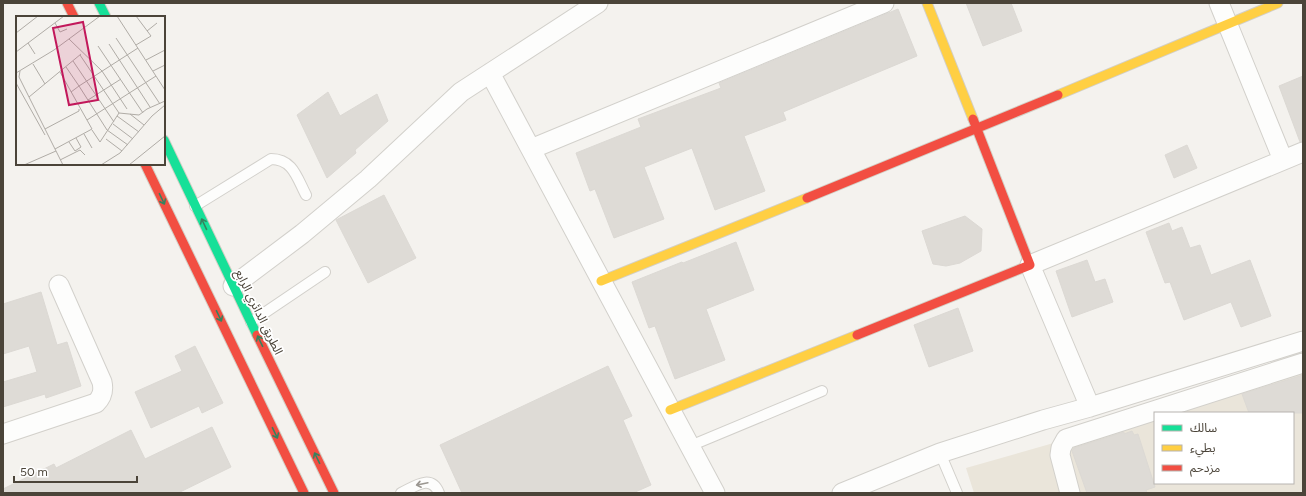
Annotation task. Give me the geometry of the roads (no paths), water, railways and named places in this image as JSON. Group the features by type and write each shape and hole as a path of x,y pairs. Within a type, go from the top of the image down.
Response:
{"street":[{"path":"68,3 74,16"},
{"path":"99,3 106,16"},
{"path":"233,286 302,234 368,179 461,92 598,3"},
{"path":"531,149 884,3"},
{"path":"927,3 1030,266 1090,407"},
{"path":"1219,3 1282,160"},
{"path":"601,281 976,130 1278,3"},
{"path":"490,73 715,493"},
{"name":"الطريق الدائري الرابع","path":"165,142 334,493"},
{"path":"670,410 1030,266 1303,152"},
{"path":"145,165 304,493"},
{"path":"3,434 96,402 102,396 102,382 59,285"},
{"path":"842,493 940,453 1303,341"},
{"path":"1070,493 1060,455 1061,448 1066,439 1303,363"}],"lane":[{"path":"195,206 271,159 285,161 292,169 306,195"},
{"path":"251,322 325,272"},
{"path":"690,446 822,390"},
{"path":"940,453 957,493"},
{"path":"401,493 423,483 433,485 438,489 439,493"}]}
